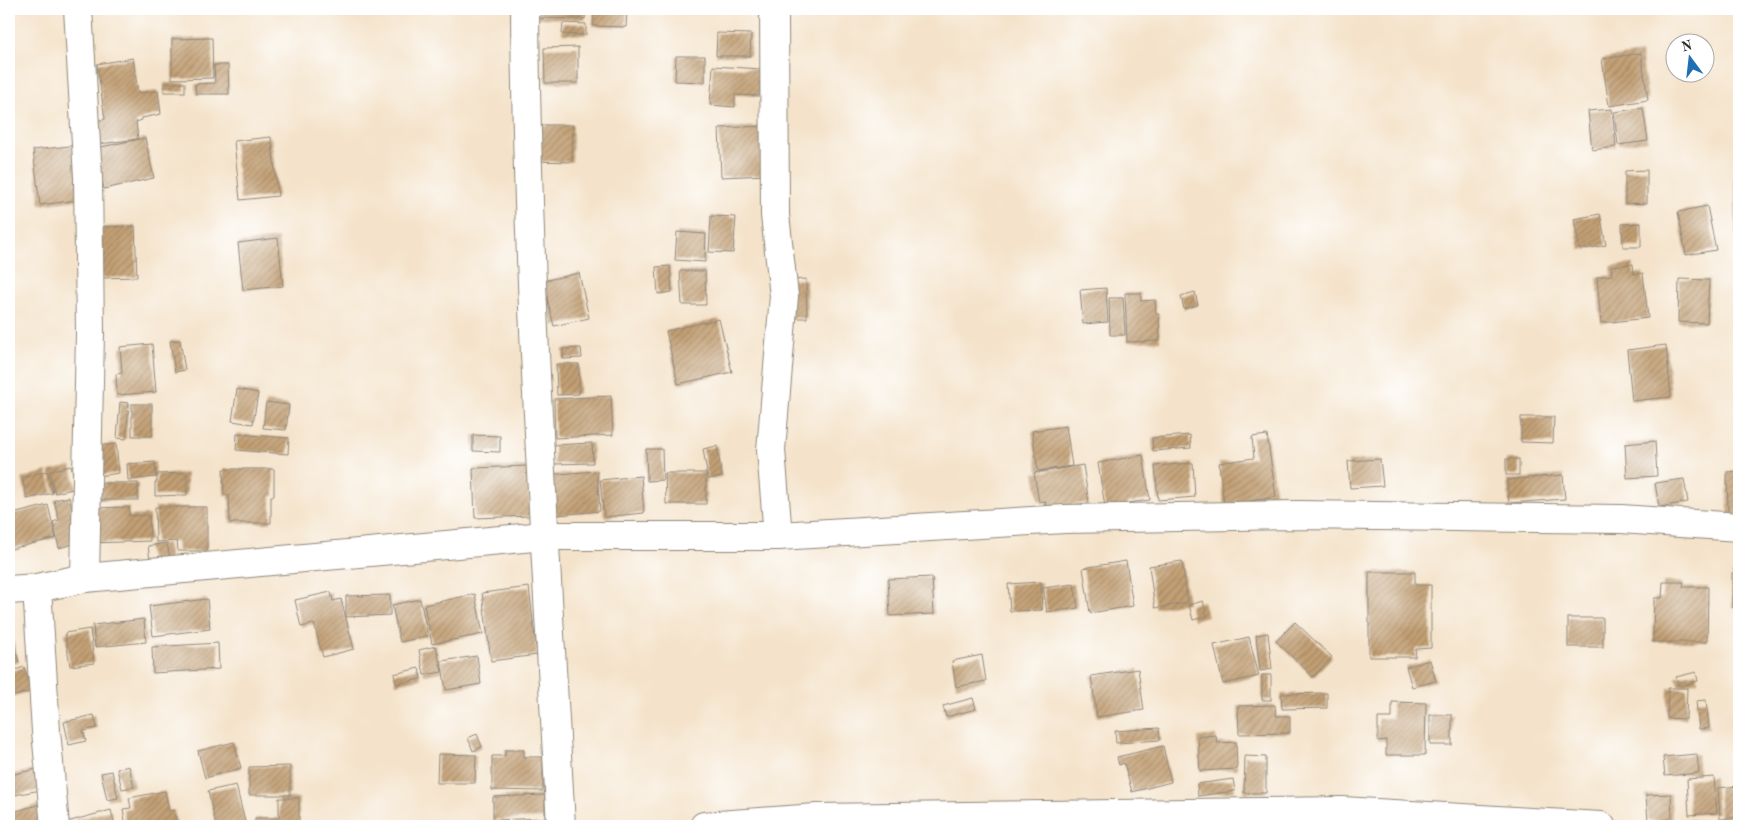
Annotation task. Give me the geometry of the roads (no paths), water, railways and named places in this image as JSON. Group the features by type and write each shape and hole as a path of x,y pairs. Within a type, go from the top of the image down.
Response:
{"street":[{"path":"78,9 89,226 90,333 85,578"},
{"path":"525,9 526,111 536,379 561,826"},
{"path":"774,9 775,215 784,296 772,450 778,536"},
{"path":"9,590 37,588 85,578 545,536 778,536 1065,519 1298,515 1621,519 1739,527"},
{"path":"37,588 46,731 55,826"},
{"path":"704,826 1342,811 1601,826"}]}
